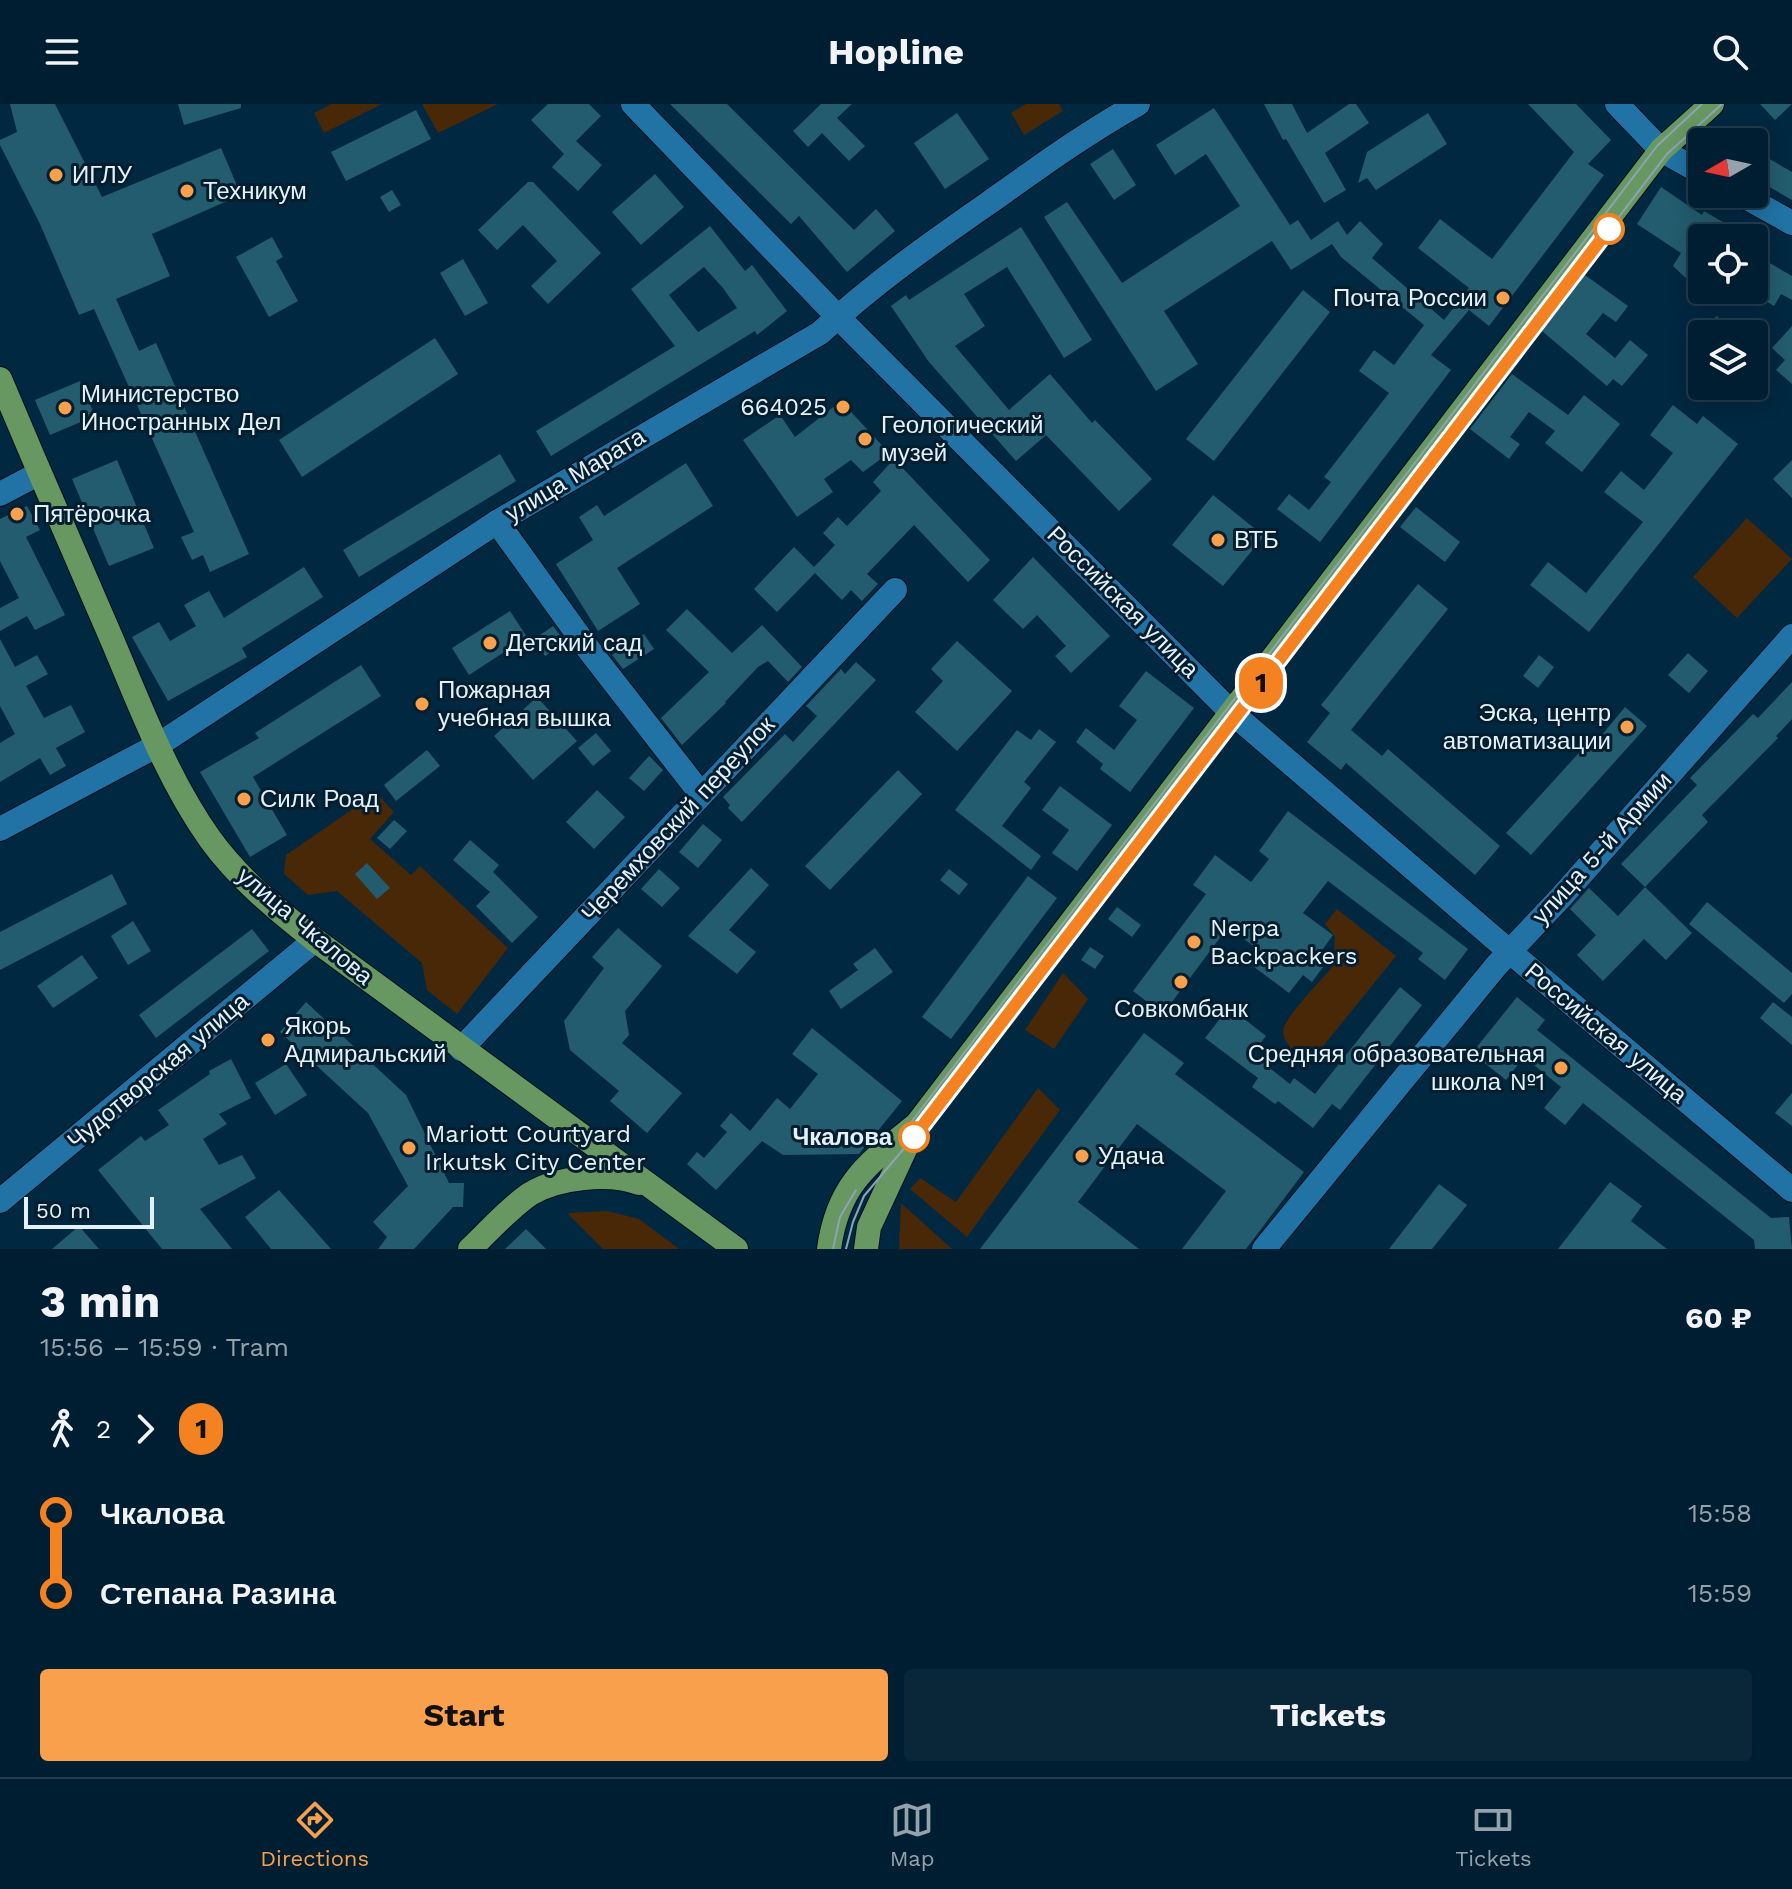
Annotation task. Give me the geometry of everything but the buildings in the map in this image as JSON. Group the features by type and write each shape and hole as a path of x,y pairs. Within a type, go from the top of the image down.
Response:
{"main road":[{"path":"866,1249 869,1227 917,1124 1661,150 1712,104"},
{"name":"улица Чкалова","path":"0,379 38,474 158,745 210,839 230,864 274,907 315,940 736,1249"},
{"path":"829,1249 832,1228 860,1171 917,1124"},
{"path":"470,1249 532,1193 555,1184 594,1177 624,1177 654,1188"}],"street":[{"name":"Российская улица","path":"633,104 838,317 1231,712 1792,1190"},
{"name":"улица Марата","path":"0,829 158,745 497,522 820,333 903,263 1104,112 1138,104"},
{"path":"1617,104 1661,150 1688,165"},
{"path":"1765,208 1792,223"},
{"path":"0,494 38,474"},
{"path":"497,522 592,654 701,794"},
{"name":"Черемховский переулок","path":"461,1049 895,590"},
{"name":"улица 5-й Армии","path":"1264,1249 1509,951 1562,896 1792,636"},
{"name":"Чудотворская улица","path":"0,1201 315,940"}],"shaded area":[{"path":"331,104 382,104 324,133 314,113"},
{"path":"422,104 498,104 438,133"},
{"path":"1026,104 1059,104 1063,111 1024,135 1011,113"},
{"path":"1747,518 1792,559 1737,618 1693,577"},
{"path":"376,793 394,812 370,839 411,875 420,866 508,948 457,1014 427,990 422,963 337,891 308,895 284,874 286,855"},
{"path":"1337,909 1396,956 1320,1050 1301,1054 1290,1046 1283,1031 1297,1008 1333,966 1335,937 1325,924"},
{"path":"1063,973 1088,999 1054,1049 1025,1030"},
{"path":"1038,1088 1060,1110 967,1237 910,1189 920,1178 956,1202"},
{"path":"901,1203 952,1249 899,1249"},
{"path":"607,1211 639,1219 679,1249 603,1249 567,1213"}],"tram line":[{"path":"909,1125 1657,146 1702,104"},
{"path":"846,1249 864,1196 922,1127 1667,154 1722,104"},
{"name":"1","path":"914,1137 1609,229"},
{"path":"833,1249 840,1217 856,1190"}],"place":[{"name":"ИГЛУ","path":"56,175"},
{"name":"Техникум","path":"187,191"},
{"name":"Почта России","path":"1503,298"},
{"name":"664025","path":"843,407"},
{"name":"Министерство Иностранных Дел","path":"65,408"},
{"name":"Геологический музей","path":"865,439"},
{"name":"Пятёрочка","path":"17,514"},
{"name":"ВТБ","path":"1218,540"},
{"name":"Детский сад","path":"490,643"},
{"name":"Пожарная учебная вышка","path":"422,704"},
{"name":"Эска, центр автоматизации","path":"1627,727"},
{"name":"Силк Роад","path":"244,799"},
{"name":"Nerpa Backpackers","path":"1194,942"},
{"name":"Совкомбанк","path":"1181,982"},
{"name":"Якорь Адмиральский","path":"268,1040"},
{"name":"Средняя образовательная школа №1","path":"1561,1068"},
{"name":"Чкалова","path":"914,1137"},
{"name":"Mariott Courtyard Irkutsk City Center","path":"409,1148"},
{"name":"Удача","path":"1082,1156"}]}
